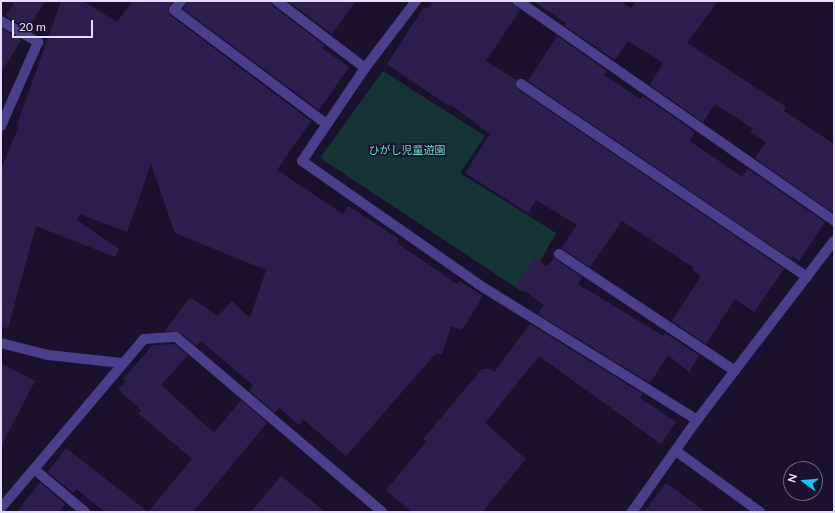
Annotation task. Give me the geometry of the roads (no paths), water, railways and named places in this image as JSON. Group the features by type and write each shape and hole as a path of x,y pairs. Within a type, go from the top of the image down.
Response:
{"street":[{"path":"181,1 174,10 325,123"},
{"path":"277,1 365,68"},
{"path":"416,1 325,123 302,160 478,284 698,420"},
{"path":"518,1 834,221"},
{"path":"1,21 38,42 1,126"},
{"path":"522,84 807,277"},
{"path":"634,511 698,420 807,277 832,248"},
{"path":"559,254 735,371"},
{"path":"1,508 122,363 144,339 176,337 382,512"},
{"path":"1,343 48,356 122,363"},
{"path":"676,451 760,512"},
{"path":"34,469 84,512"}],"park label":[{"name":"ひがし児童遊園","path":"407,150"}]}
